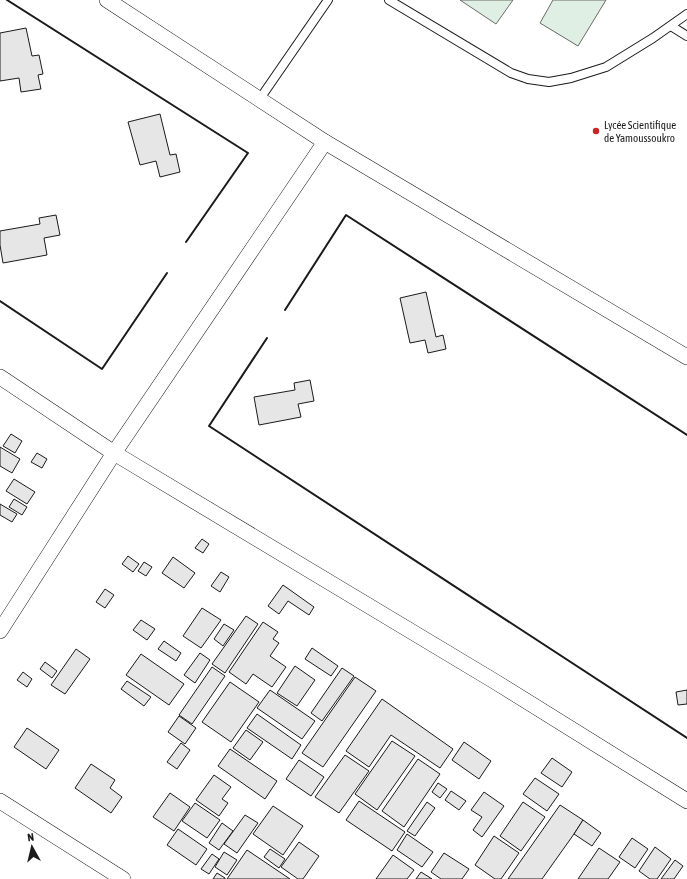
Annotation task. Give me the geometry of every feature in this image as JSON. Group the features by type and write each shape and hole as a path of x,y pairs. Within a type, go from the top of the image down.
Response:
{"street":[{"path":"107,0 325,142 687,357"},
{"path":"0,631 114,453 325,142"},
{"path":"0,377 114,453 487,677 687,801"},
{"path":"0,802 123,879"}],"lane":[{"path":"259,100 328,0"},
{"path":"389,0 511,73 528,79 549,82 571,78 606,67 653,38 687,14"},
{"path":"671,26 687,36"}],"green space":[{"path":"460,0 513,0 496,24"},
{"path":"553,0 606,0 578,46 540,23"}],"building":[{"path":"26,28 32,56 39,55 43,74 38,75 41,89 21,92 19,78 0,81 0,33"},
{"path":"160,114 170,155 176,154 180,172 160,177 156,161 140,165 128,122"},
{"path":"56,215 60,235 44,238 47,255 3,263 0,245 0,231 40,224 39,218"},
{"path":"426,292 436,337 443,335 446,349 428,353 425,340 410,343 400,298"},
{"path":"310,380 314,401 298,404 301,417 259,425 254,397 295,390 294,383"},
{"path":"11,434 22,441 15,453 3,446"},
{"path":"0,447 20,459 12,473 0,466"},
{"path":"37,453 47,459 42,468 31,462"},
{"path":"14,479 35,492 27,504 6,491"},
{"path":"14,499 27,507 22,515 9,507"},
{"path":"0,504 17,514 12,522 0,515"},
{"path":"202,539 209,544 203,553 195,548"},
{"path":"128,556 139,564 133,572 122,564"},
{"path":"173,557 195,573 184,588 162,573"},
{"path":"144,562 152,567 146,576 138,571"},
{"path":"221,572 229,577 220,592 211,586"},
{"path":"283,585 314,607 309,615 288,601 279,614 268,606"},
{"path":"105,589 114,595 105,608 96,602"},
{"path":"202,608 221,620 201,648 183,636"},
{"path":"246,616 258,624 225,673 212,664"},
{"path":"141,620 155,629 147,640 133,630"},
{"path":"263,622 278,632 273,639 279,643 270,656 286,667 272,687 253,674 246,684 229,672"},
{"path":"224,624 234,630 223,646 214,639"},
{"path":"164,641 181,653 176,661 158,649"},
{"path":"312,648 338,666 331,676 305,659"},
{"path":"76,649 90,659 65,694 51,685"},
{"path":"200,653 210,660 195,683 184,675"},
{"path":"141,654 184,684 169,705 126,675"},
{"path":"45,662 57,671 52,678 40,669"},
{"path":"295,666 315,680 297,706 277,693"},
{"path":"212,667 225,676 192,724 179,715"},
{"path":"342,668 354,676 322,721 311,713"},
{"path":"23,672 32,679 27,687 17,680"},
{"path":"355,677 376,691 323,767 302,753"},
{"path":"127,681 151,697 144,706 121,689"},
{"path":"230,682 259,702 231,742 202,722"},
{"path":"270,690 315,721 302,739 257,708"},
{"path":"687,690 687,704 678,705 676,692"},
{"path":"382,699 453,749 440,768 391,735 369,767 346,751"},
{"path":"257,714 301,745 292,759 247,728"},
{"path":"179,716 196,728 185,744 168,732"},
{"path":"27,728 59,750 46,769 14,747"},
{"path":"246,730 263,742 250,760 233,748"},
{"path":"392,741 415,756 377,810 355,794"},
{"path":"464,742 491,761 479,779 452,760"},
{"path":"181,743 190,750 177,769 167,762"},
{"path":"230,749 277,781 265,799 218,766"},
{"path":"345,755 369,771 339,813 315,797"},
{"path":"552,758 572,772 562,787 541,773"},
{"path":"418,759 440,774 404,827 382,811"},
{"path":"299,760 324,777 311,796 286,779"},
{"path":"91,764 115,780 110,788 122,797 111,813 75,788"},
{"path":"214,775 231,787 222,799 228,803 219,816 196,800"},
{"path":"535,778 559,794 547,811 523,794"},
{"path":"438,783 447,789 440,798 432,792"},
{"path":"451,791 466,801 459,810 445,800"},
{"path":"484,792 504,806 482,837 473,830 482,817 471,810"},
{"path":"170,793 190,807 174,831 153,817"},
{"path":"359,801 405,832 392,851 346,820"},
{"path":"427,802 435,808 415,836 407,831"},
{"path":"523,802 545,817 521,851 500,836"},
{"path":"195,803 220,820 207,838 182,821"},
{"path":"560,805 583,820 574,834 542,879 508,879"},
{"path":"273,806 303,826 283,855 253,834"},
{"path":"245,815 258,823 237,853 224,844"},
{"path":"583,820 601,833 592,846 574,834"},
{"path":"222,823 233,831 219,850 209,843"},
{"path":"178,829 207,849 196,865 167,845"},
{"path":"407,834 433,852 422,867 397,850"},
{"path":"494,836 519,853 501,879 495,879 475,865"},
{"path":"632,838 648,849 635,868 619,857"},
{"path":"299,842 319,856 303,879 298,879 281,867"},
{"path":"655,847 671,859 657,879 650,879 639,871"},
{"path":"599,848 620,862 608,879 578,879"},
{"path":"270,849 285,859 279,868 264,857"},
{"path":"247,850 290,879 227,879"},
{"path":"224,852 237,860 227,875 215,867"},
{"path":"444,853 469,869 462,879 441,879 431,872"},
{"path":"212,854 219,859 209,874 201,869"},
{"path":"393,855 414,870 407,879 376,879"},
{"path":"675,860 683,866 674,879 661,879"},
{"path":"421,872 432,879 416,879"},
{"path":"217,873 225,878 225,879 213,879"}],"wall":[{"path":"7,0 248,153 186,242"},
{"path":"285,310 346,215 687,435"},
{"path":"0,301 102,369 167,273"},
{"path":"267,338 209,426 687,738"}],"place":[{"name":"Lycée Scientifique de Yamoussoukro","path":"596,131"}]}
